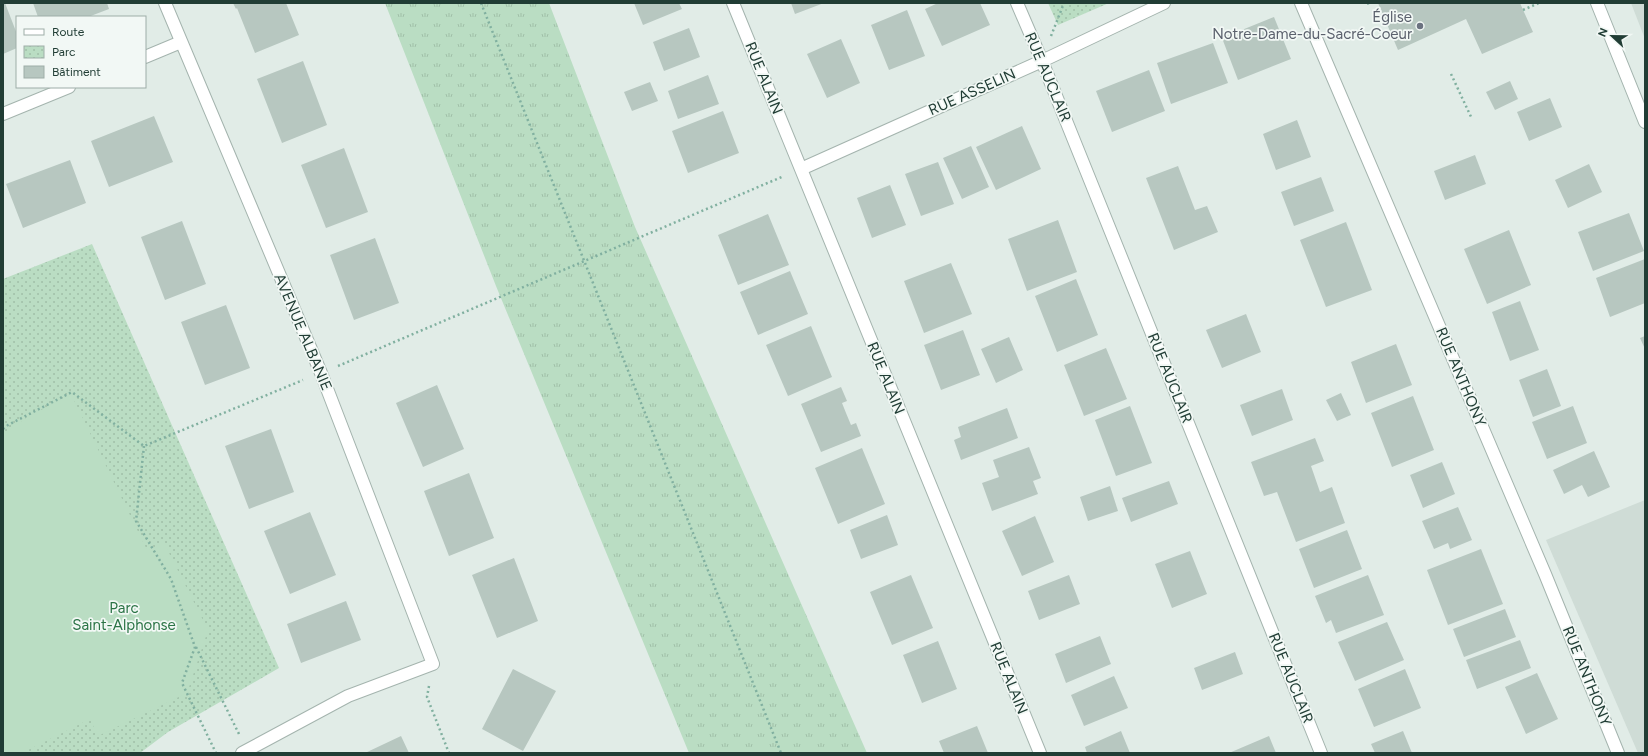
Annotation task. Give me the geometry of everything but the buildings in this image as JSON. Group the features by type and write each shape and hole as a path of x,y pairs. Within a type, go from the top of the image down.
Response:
{"street":[{"name":"AVENUE ALBANIE","path":"165,3 321,373 433,664"},
{"name":"RUE ALAIN","path":"733,3 1040,753"},
{"name":"RUE AUCLAIR","path":"1016,3 1042,61 1321,753"},
{"name":"RUE ASSELIN","path":"801,169 1042,61 1164,3"},
{"name":"RUE ANTHONY","path":"1301,3 1545,574 1618,753"},
{"path":"1597,3 1645,122"},
{"path":"146,56 181,42"},
{"path":"3,114 67,88"},
{"path":"244,752 348,696 433,664"}],"path":[{"path":"481,3 781,753"},
{"path":"1042,61 1064,3"},
{"path":"1523,10 1539,3"},
{"path":"1451,74 1472,119"},
{"path":"144,446 321,373 801,169"},
{"path":"3,429 72,392 144,446"},
{"path":"144,446 136,521 171,579 195,647 244,752"},
{"path":"195,647 182,683 216,753"},
{"path":"433,664 427,697 449,753"}],"shaded area":[{"path":"1631,3 1645,3 1645,39"},
{"path":"1645,500 1645,753 1638,753 1546,540"}],"green space":[{"path":"385,3 549,3 635,227 867,753 689,753 496,286"},
{"path":"1048,3 1109,3 1058,25"},
{"name":"Parc Saint-Alphonse","path":"92,244 279,668 168,732 140,753 3,753 3,279"},
{"path":"71,394 147,550 164,543 208,630 187,693 98,736 90,719 22,753 3,753 3,434 26,418"}],"place":[{"name":"Église Notre-Dame-du-Sacré-Coeur","path":"1420,26"}]}
